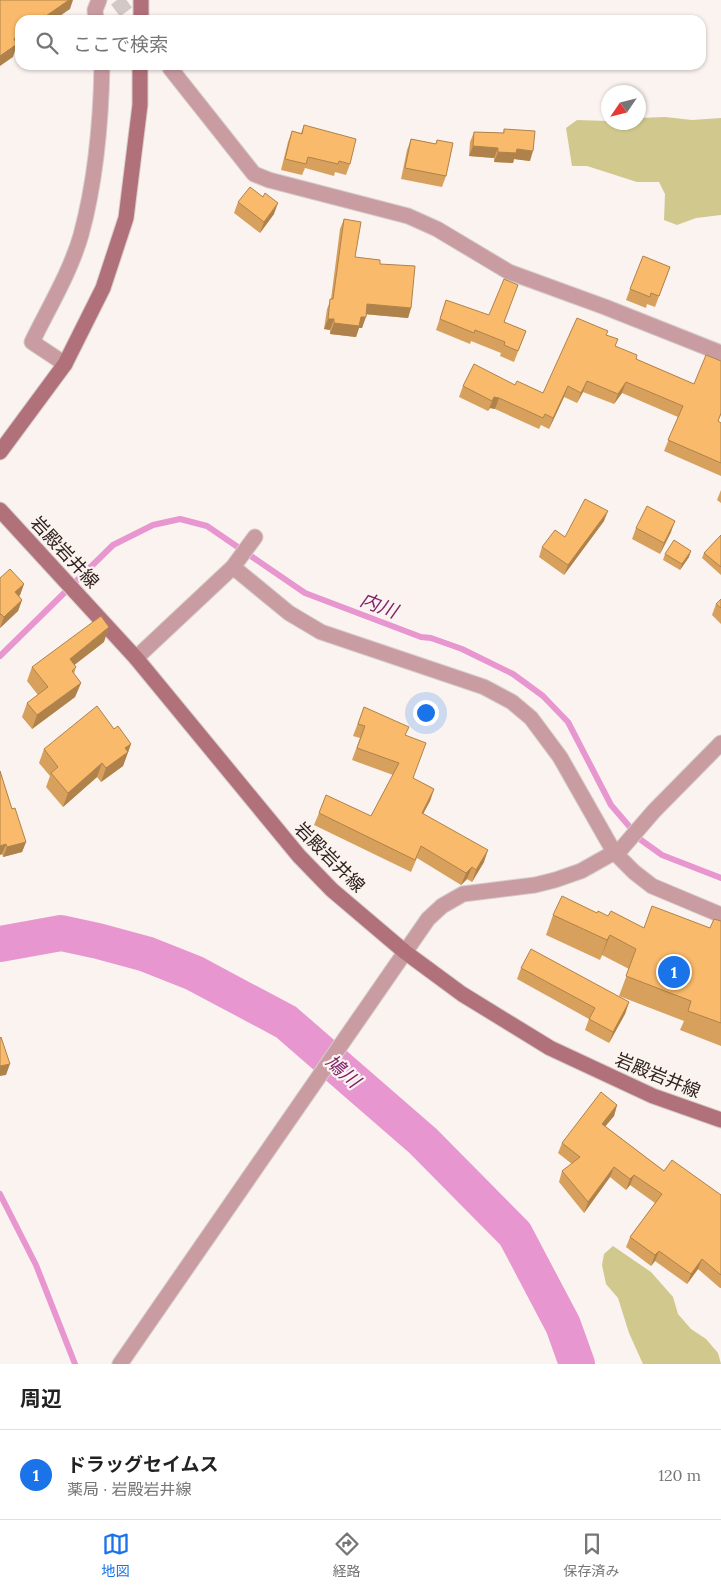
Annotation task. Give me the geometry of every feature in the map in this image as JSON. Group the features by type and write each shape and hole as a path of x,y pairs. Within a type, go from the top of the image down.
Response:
{"main road":[{"path":"141,0 141,15"},
{"path":"0,452 65,364 103,288 126,218 140,105 140,70"},
{"name":"岩殿岩井線","path":"2,516 56,569 136,658 298,856 332,890 405,952 462,994 550,1048 653,1096 721,1120"}],"street":[{"path":"96,15 95,10 99,0"},
{"path":"65,364 32,342 67,273 80,236 90,197 100,118 102,70"},
{"path":"172,70 254,174 269,180 408,216 437,229 509,272 605,307 721,354"},
{"path":"136,658 233,568 255,537"},
{"path":"233,568 290,613 321,632 484,687 512,702 531,718 560,757 618,850 634,872 652,886 721,915"},
{"path":"120,1364 428,919 442,906 463,894 505,887 535,885 555,880 581,871 618,850 721,744"}],"shaded area":[{"path":"665,117 692,120 721,118 721,215 696,218 677,225 664,220 665,194 659,182 637,182 587,166 572,166 566,128 577,120 601,121 601,130 646,130 646,118"},
{"path":"613,1246 651,1272 673,1297 678,1314 691,1329 706,1339 718,1353 721,1364 643,1364 629,1333 618,1298 606,1284 602,1265 604,1254"}],"building":[{"path":"0,0 69,0 47,15 15,15 15,45 0,56"},
{"path":"304,125 356,139 350,164 339,161 338,164 308,157 306,164 285,159 292,131 302,134"},
{"path":"504,129 535,131 533,151 517,149 516,153 498,152 498,148 473,146 474,132 504,133"},
{"path":"411,139 436,144 437,140 453,143 446,176 405,168"},
{"path":"250,187 263,197 265,193 278,203 264,222 238,202"},
{"path":"344,219 361,222 355,257 380,260 380,264 415,266 411,308 367,304 366,317 361,317 359,326 334,323 334,319 328,319 330,299 333,299"},
{"path":"643,256 670,267 659,296 651,293 650,297 630,289"},
{"path":"504,279 518,285 504,322 526,331 518,351 504,345 505,342 475,330 474,333 440,319 446,300 489,315"},
{"path":"577,318 608,331 606,335 618,339 615,346 637,355 636,359 694,384 706,355 721,361 721,413 718,421 721,423 721,463 668,440 683,406 626,382 618,394 587,381 581,393 568,386 553,418 545,414 543,418 499,398 494,397 492,401 463,386 474,364 515,385 517,381 543,393"},
{"path":"585,499 608,511 568,565 542,547 555,530 565,537"},
{"path":"647,506 675,521 664,543 636,528"},
{"path":"721,535 721,567 704,553"},
{"path":"674,540 691,551 682,564 665,554"},
{"path":"10,569 24,584 15,592 22,600 4,617 0,615 0,578"},
{"path":"721,599 721,608 716,604"},
{"path":"101,616 109,627 70,659 76,667 72,671 81,683 37,715 27,703 48,687 32,667"},
{"path":"97,706 114,729 118,726 131,744 125,748 128,752 106,768 102,763 68,793 51,773 58,767 44,749"},
{"path":"364,707 409,727 405,735 426,743 413,778 434,789 422,813 488,850 476,870 472,867 466,873 421,846 415,860 319,813 326,795 371,816 399,763 357,748 365,726 358,724"},
{"path":"0,771 12,809 15,808 26,842 7,847 6,844 0,846"},
{"path":"562,896 597,913 598,911 608,916 611,911 644,928 652,906 710,928 714,919 721,921 721,1023 688,1011 691,1001 626,976 636,949 610,935 607,940 553,915"},
{"path":"531,949 629,1002 613,1032 589,1019 595,1008 521,968"},
{"path":"0,1038 10,1064 0,1066"},
{"path":"601,1092 617,1105 602,1124 664,1171 672,1160 721,1195 721,1275 702,1259 691,1274 659,1251 655,1255 630,1237 662,1194 634,1175 630,1179 614,1167 588,1202 562,1171 580,1157 562,1143"}],"waterway":[{"name":"内川","path":"0,656 113,545 153,525 180,519 207,526 305,593 421,637 431,638 462,649 513,674 543,696 568,722 611,805 641,840 662,855 721,878"},
{"name":"鳩川","path":"0,944 61,933 146,954 194,973 286,1022 423,1141 515,1234 563,1325 577,1364"},
{"path":"0,1194 36,1265 75,1364"}],"tunnel":[{"path":"117,0 128,15"}],"place":[{"name":"ドラッグセイムス","path":"674,972"}]}
